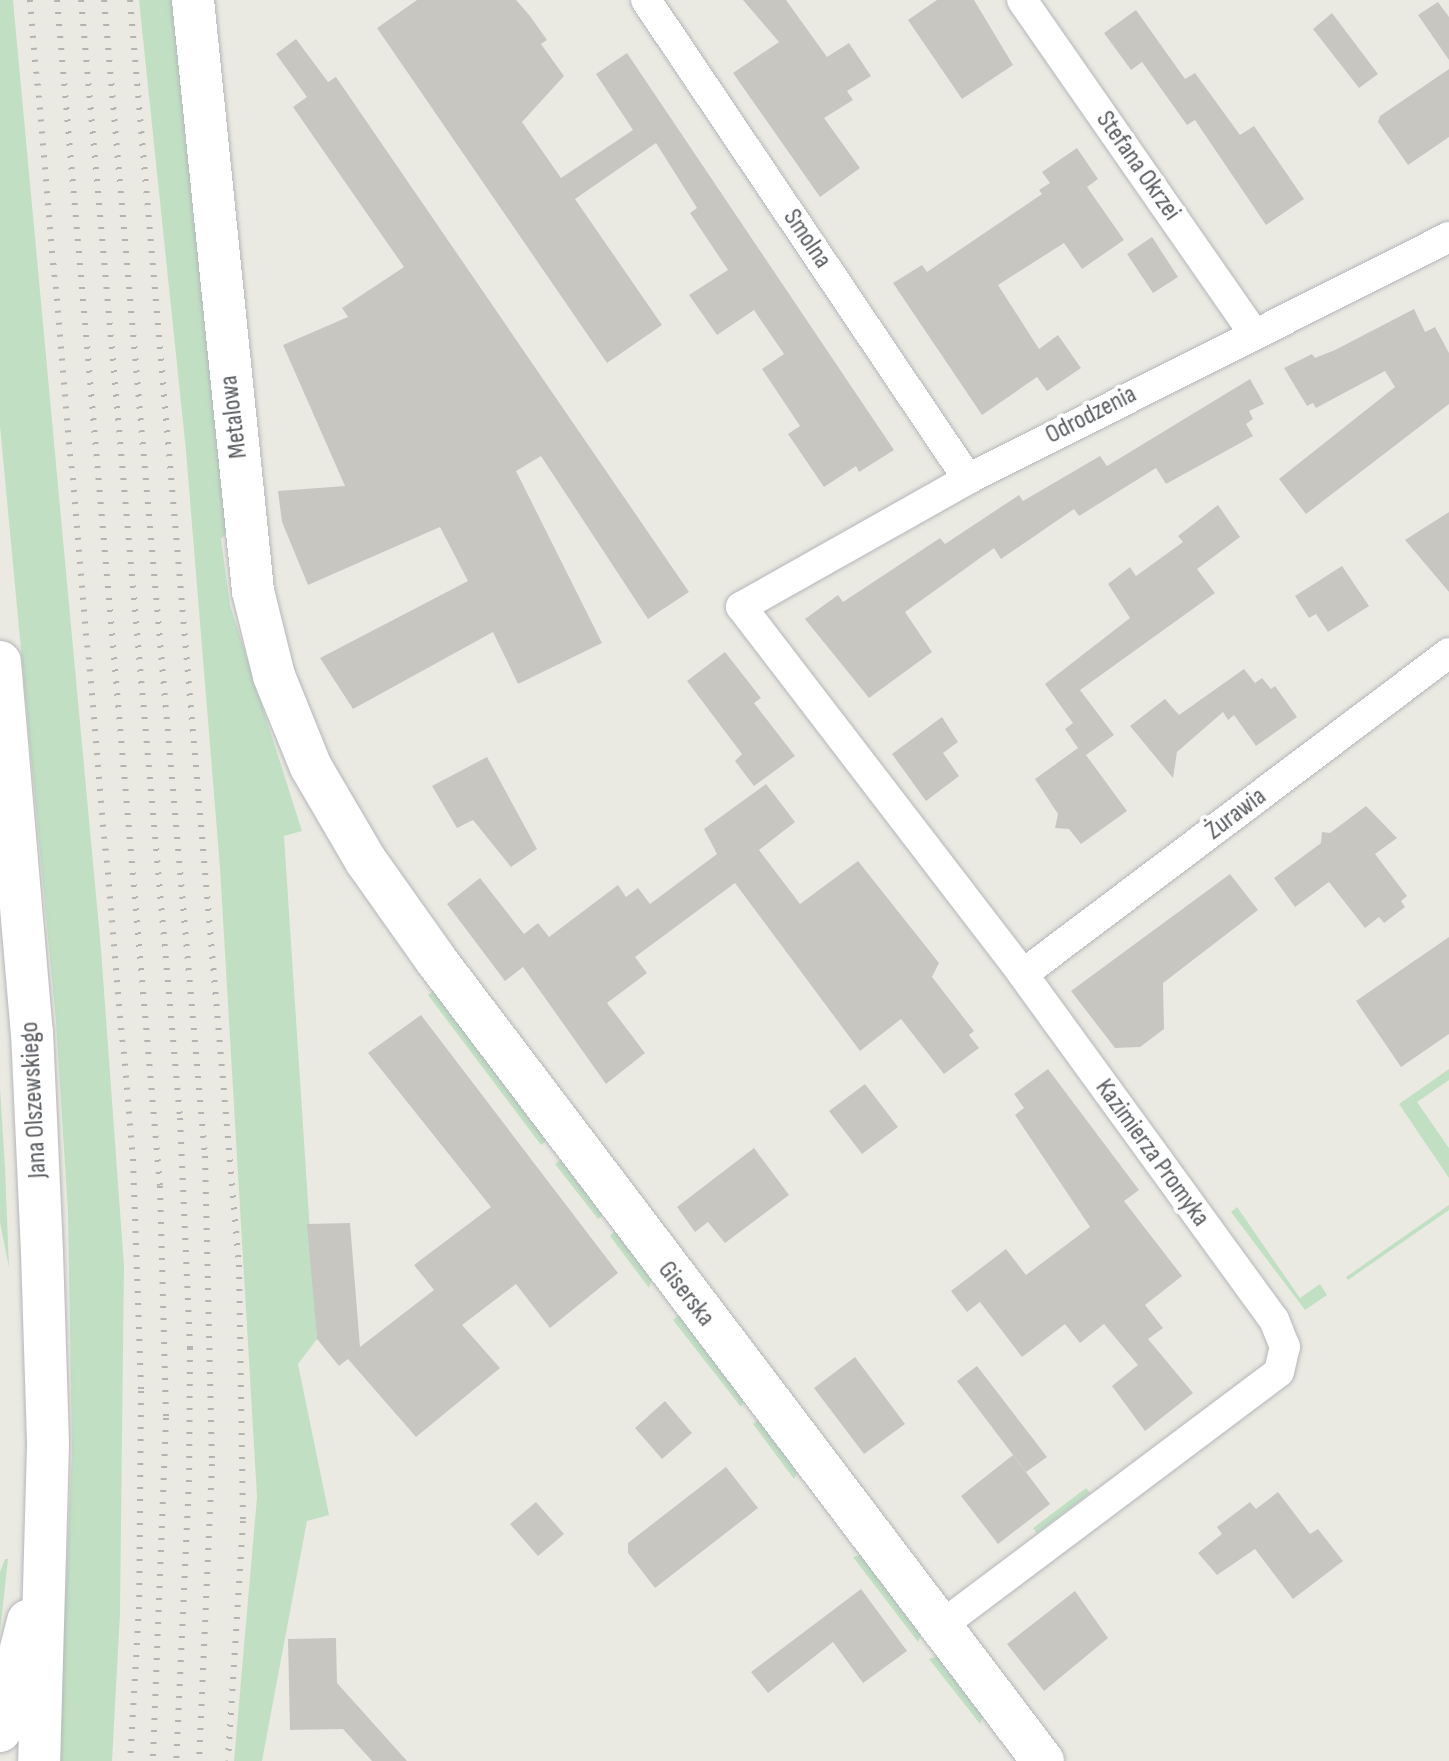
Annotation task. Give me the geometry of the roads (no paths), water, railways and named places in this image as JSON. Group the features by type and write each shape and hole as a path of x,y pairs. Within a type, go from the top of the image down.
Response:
{"street":[{"name":"Metalowa","path":"193,0 253,591 288,710 311,767 342,816"},
{"name":"Smolna","path":"646,0 968,479"},
{"name":"Stefana Okrzei","path":"1022,0 1253,332"},
{"name":"Odrodzenia","path":"741,607 968,479 1253,332 1449,237"},
{"name":"Kazimierza Promyka","path":"741,607 1023,974 1274,1320 1285,1347 1279,1372 942,1625"},
{"name":"Żurawia","path":"1023,974 1449,653"},
{"name":"Jana Olszewskiego","path":"0,662 32,1032 48,1430 39,1761"},
{"name":"Giserska","path":"342,816 366,861 599,1181 942,1625 1043,1761"},
{"name":"Jana Olszewskiego","path":"0,1731 46,1538"}],"railway":[{"path":"30,0 133,1159 141,1391 139,1607 130,1761"},
{"path":"57,0 160,1186 166,1418 153,1761"},
{"path":"81,0 180,1118 190,1348 189,1480 176,1761"},
{"path":"104,0 205,1156 212,1464 199,1761"},
{"path":"130,0 239,1265 243,1521 228,1761"}]}
